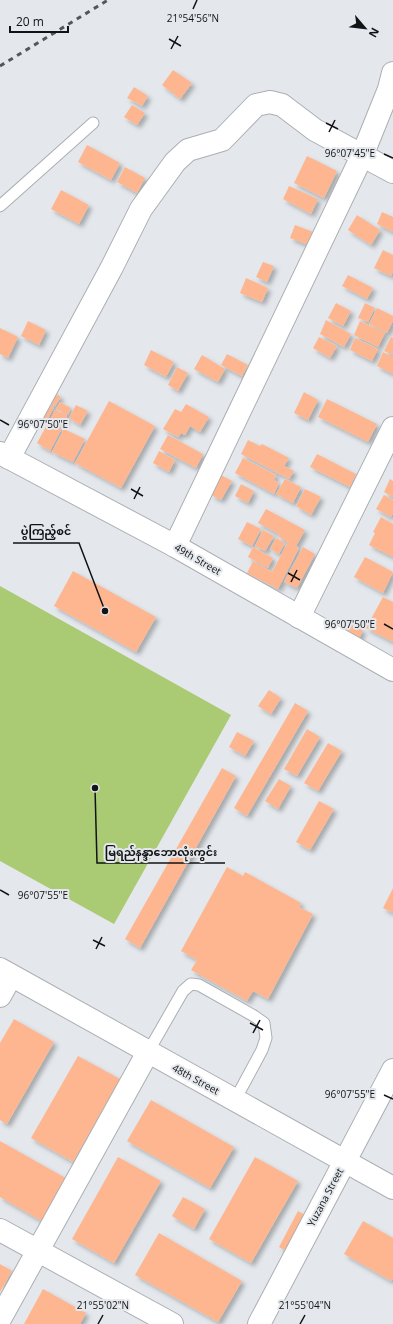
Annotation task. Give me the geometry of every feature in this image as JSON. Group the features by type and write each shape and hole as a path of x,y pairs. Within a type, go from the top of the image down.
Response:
{"street":[{"path":"175,546 362,156 389,89 393,73"},
{"path":"5,456 112,267 141,209 175,162 188,150 222,140 256,105 270,102 282,105 315,130 393,172"},
{"path":"299,617 393,428"},
{"name":"49th Street","path":"5,456 175,546 393,670"},
{"path":"0,996 6,973"},
{"name":"48th Street","path":"6,973 393,1188"},
{"path":"0,1319 148,1052"},
{"name":"Yuzana Street","path":"259,1324 393,1070"},
{"path":"0,1230 172,1324"}],"lane":[{"path":"0,206 93,123"},
{"path":"148,1052 183,991 191,984 199,985 264,1023 266,1038 262,1050 235,1100"}],"green space":[{"path":"0,586 231,715 114,924 0,861"}],"building":[{"path":"173,70 192,83 180,99 162,85"},
{"path":"134,87 148,96 142,106 127,98"},
{"path":"132,105 145,113 137,125 124,117"},
{"path":"87,145 120,163 111,180 78,162"},
{"path":"307,156 337,171 324,198 294,183"},
{"path":"125,167 145,178 137,193 117,182"},
{"path":"289,186 318,199 311,214 283,199"},
{"path":"61,190 89,205 79,224 51,209"},
{"path":"382,212 393,217 393,232 377,224"},
{"path":"357,215 380,230 371,245 348,230"},
{"path":"295,225 316,233 311,246 290,238"},
{"path":"383,250 393,255 393,271 391,276 374,268"},
{"path":"263,262 274,266 267,282 256,277"},
{"path":"348,275 373,288 367,299 342,286"},
{"path":"246,278 268,288 262,302 240,293"},
{"path":"336,303 351,311 343,326 328,318"},
{"path":"365,303 375,308 368,322 358,318"},
{"path":"377,308 393,316 393,321 387,333 369,324"},
{"path":"326,320 351,334 344,347 320,334"},
{"path":"28,321 46,330 39,345 21,336"},
{"path":"360,321 385,333 378,347 354,335"},
{"path":"0,328 18,337 8,358 0,354"},
{"path":"319,337 337,346 330,358 313,348"},
{"path":"391,337 393,338 393,355 384,351"},
{"path":"355,338 378,349 372,361 350,350"},
{"path":"151,350 174,362 166,377 144,365"},
{"path":"383,352 393,357 393,374 377,366"},
{"path":"227,354 248,365 242,376 221,365"},
{"path":"202,355 225,369 218,382 194,369"},
{"path":"177,367 188,373 178,391 168,385"},
{"path":"53,392 61,397 55,406 47,402"},
{"path":"304,392 318,400 308,420 294,413"},
{"path":"327,399 377,424 368,442 318,417"},
{"path":"43,401 54,407 47,421 35,415"},
{"path":"109,401 155,426 121,488 75,463"},
{"path":"60,402 71,408 68,415 56,409"},
{"path":"186,404 209,417 200,432 190,426 185,435 181,433 178,437 163,429 175,409 181,412"},
{"path":"76,405 88,411 80,425 69,418"},
{"path":"55,410 67,415 64,424 51,418"},
{"path":"49,421 62,428 50,451 37,443"},
{"path":"64,429 85,439 73,462 52,452"},
{"path":"168,435 203,454 196,468 160,449"},
{"path":"248,440 260,446 262,444 289,458 284,466 294,471 289,479 241,454"},
{"path":"159,451 175,460 169,472 153,463"},
{"path":"317,454 356,474 350,487 310,467"},
{"path":"243,458 276,475 274,480 279,483 274,494 235,473"},
{"path":"221,475 232,481 221,500 211,495"},
{"path":"285,479 301,487 293,503 276,494"},
{"path":"390,479 393,481 393,497 384,492"},
{"path":"241,484 254,491 248,503 235,496"},
{"path":"305,489 321,497 311,515 296,506"},
{"path":"384,495 393,500 393,513 391,517 376,509"},
{"path":"266,509 305,530 296,546 299,548 278,589 247,573 253,561 272,572 288,542 278,536 279,534 258,523"},
{"path":"381,517 393,524 393,557 369,545 375,533 373,532"},
{"path":"247,522 261,529 252,546 238,539"},
{"path":"263,530 274,536 265,551 255,546"},
{"path":"276,538 285,543 279,554 270,549"},
{"path":"253,547 273,558 268,568 248,557"},
{"path":"303,547 315,554 297,588 284,582"},
{"path":"365,557 393,572 383,593 354,577"},
{"path":"73,571 156,617 136,652 54,606"},
{"path":"383,597 393,602 393,642 366,628"},
{"path":"340,619 363,630 358,641 335,630"},
{"path":"269,690 281,698 271,714 258,706"},
{"path":"295,703 308,711 247,816 234,808"},
{"path":"307,729 320,737 297,776 284,769"},
{"path":"237,732 254,741 245,756 229,747"},
{"path":"328,743 342,751 318,791 304,783"},
{"path":"222,768 236,776 140,948 125,939"},
{"path":"279,779 291,786 278,809 265,801"},
{"path":"319,801 334,809 310,850 296,842"},
{"path":"227,867 243,876 245,872 301,903 299,907 313,914 268,999 253,991 247,1001 191,970 197,960 181,951"},
{"path":"393,888 393,913 383,908"},
{"path":"14,1019 54,1042 7,1124 0,1120 0,1043"},
{"path":"78,1056 120,1079 73,1162 31,1138"},
{"path":"151,1100 234,1147 210,1188 127,1141"},
{"path":"0,1141 69,1180 45,1223 0,1197"},
{"path":"118,1157 161,1181 114,1263 72,1239"},
{"path":"255,1157 298,1181 251,1263 209,1239"},
{"path":"183,1197 205,1209 194,1229 172,1216"},
{"path":"298,1211 309,1217 290,1253 279,1247"},
{"path":"363,1221 393,1238 393,1278 391,1281 344,1254"},
{"path":"159,1233 242,1281 218,1322 135,1275"},
{"path":"0,1264 12,1271 0,1292"},
{"path":"43,1289 86,1313 80,1324 24,1324"}],"railway":[{"path":"0,66 108,0"}],"place":[{"name":"ပွဲကြည့်စင်","path":"105,611"},
{"name":"မြရည်နန္ဒာဘောလုံးကွင်း","path":"95,788"}]}
